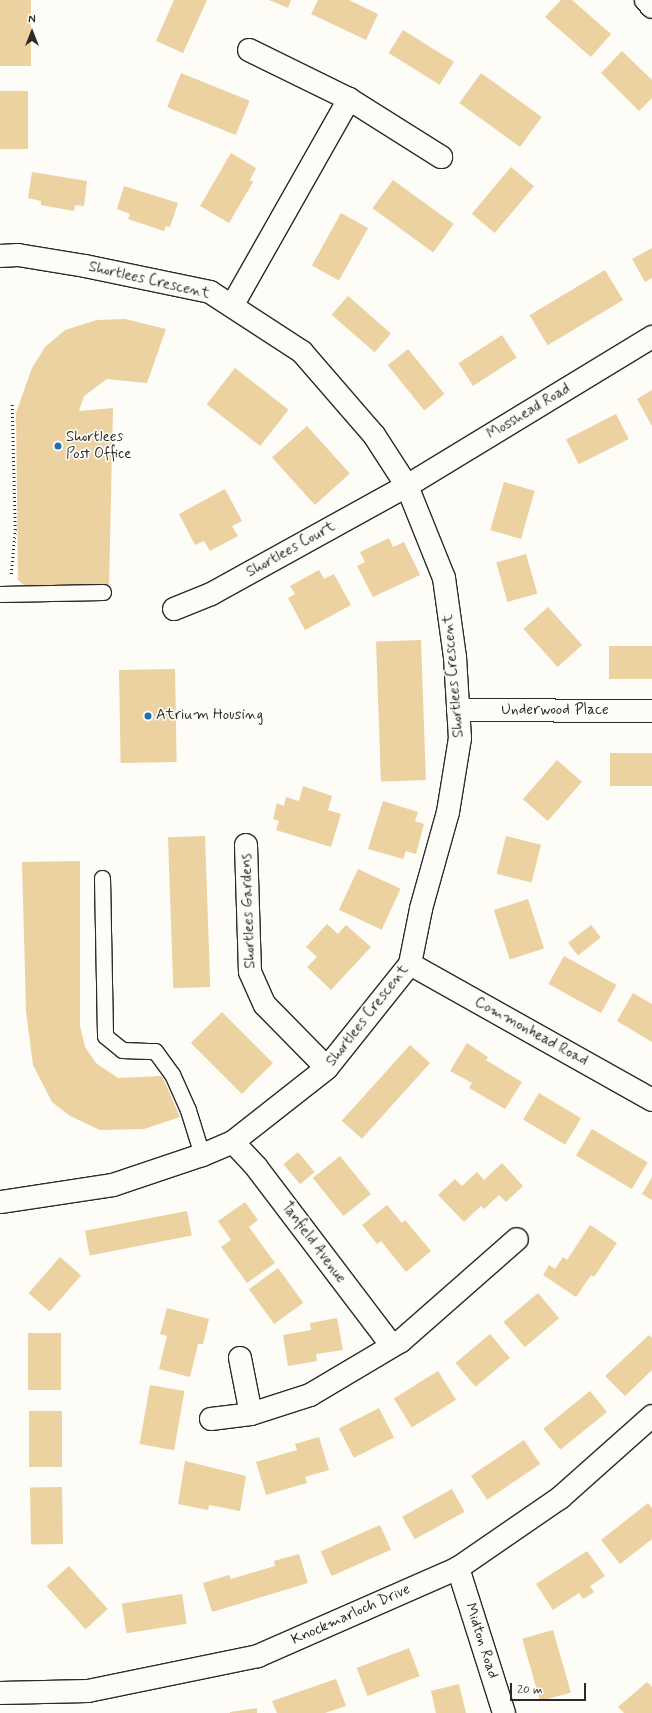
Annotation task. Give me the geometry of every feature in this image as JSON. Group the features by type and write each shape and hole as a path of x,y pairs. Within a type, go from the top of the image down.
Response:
{"street":[{"path":"646,0 652,7"},
{"path":"249,50 350,99 442,157"},
{"path":"232,306 350,99"},
{"name":"Shortlees Crescent","path":"0,256 18,255 85,266 210,292 302,352 374,435 407,486 444,578 455,657 460,738 448,812 421,909 410,964 327,1068 233,1142 113,1186 0,1202"},
{"name":"Mosshead Road","path":"407,486 652,337"},
{"name":"Shortlees Court","path":"174,609 211,594 407,486"},
{"name":"Underwood Place","path":"458,710 652,710"},
{"name":"Shortlees Gardens","path":"246,845 250,972 265,1005 327,1068"},
{"name":"Commonhead Road","path":"410,964 652,1100"},
{"name":"Tanfield Avenue","path":"233,1142 257,1168 392,1346"},
{"path":"211,1419 251,1414 310,1394 392,1346 517,1239"},
{"path":"240,1358 251,1414"},
{"name":"Knockmarloch Drive","path":"0,1693 88,1691 258,1656 458,1568 560,1498 652,1416"},
{"name":"Midton Road","path":"458,1568 504,1713"}],"lane":[{"path":"4,593 103,592"},
{"path":"102,878 105,1036 122,1050 155,1051 172,1074 188,1110 202,1154"}],"path":[{"path":"4,593 15,530 12,403"}],"building":[{"path":"0,0 31,0 31,66 0,66"},
{"path":"174,0 207,0 183,53 156,41"},
{"path":"269,0 291,0 288,8"},
{"path":"318,0 349,0 378,14 366,40 311,14"},
{"path":"561,0 572,0 611,34 591,57 545,17"},
{"path":"403,30 454,62 440,85 389,53"},
{"path":"622,51 652,80 652,98 639,111 601,73"},
{"path":"181,73 250,101 236,135 167,107"},
{"path":"481,73 542,117 520,147 459,103"},
{"path":"0,91 28,91 28,149 0,149"},
{"path":"231,153 256,168 250,180 253,182 229,223 200,206"},
{"path":"511,167 534,186 495,233 472,214"},
{"path":"32,172 87,181 84,206 75,205 74,211 41,205 41,201 28,198"},
{"path":"393,180 454,224 433,252 372,208"},
{"path":"124,186 178,203 170,227 166,226 164,231 128,219 130,214 117,209"},
{"path":"341,213 368,228 339,281 312,265"},
{"path":"652,248 652,278 645,282 632,259"},
{"path":"605,270 623,300 548,345 530,315"},
{"path":"348,296 391,333 375,352 332,315"},
{"path":"125,319 166,329 147,383 107,379 84,396 79,411 113,408 109,586 25,586 18,580 16,413 32,368 45,347 65,330 97,320"},
{"path":"502,335 517,358 473,386 458,363"},
{"path":"408,349 445,394 424,410 388,365"},
{"path":"235,368 289,410 260,446 207,404"},
{"path":"652,390 652,426 637,399"},
{"path":"616,414 629,439 579,464 566,439"},
{"path":"307,426 350,474 315,505 272,457"},
{"path":"504,482 535,491 521,539 490,530"},
{"path":"225,489 242,521 232,526 238,536 210,551 204,541 195,545 179,514"},
{"path":"389,538 393,547 404,542 420,575 373,597 357,566 365,562 360,552"},
{"path":"526,554 537,593 508,602 496,563"},
{"path":"319,570 324,579 334,574 351,605 305,630 288,598 295,594 290,586"},
{"path":"548,607 582,645 558,667 523,629"},
{"path":"421,640 426,780 381,781 376,642"},
{"path":"609,646 652,646 652,679 609,679"},
{"name":"Atrium Housing","path":"175,669 177,762 121,763 119,670"},
{"path":"610,753 652,753 652,786 610,786"},
{"path":"557,760 582,782 548,821 523,799"},
{"path":"303,786 332,796 328,810 341,814 331,847 276,830 279,821 273,819 277,803 284,806 286,797 299,801"},
{"path":"383,801 418,812 415,821 424,824 416,854 406,851 403,859 368,849"},
{"path":"205,836 210,987 173,988 168,837"},
{"path":"506,836 541,845 531,883 497,874"},
{"path":"80,861 80,1026 85,1047 96,1063 118,1078 162,1076 180,1117 144,1129 100,1130 70,1116 52,1102 33,1065 26,1011 22,862"},
{"path":"358,869 401,889 382,930 339,910"},
{"path":"528,899 544,948 510,960 494,910"},
{"path":"327,924 338,934 346,925 371,947 331,990 307,967 317,957 306,947"},
{"path":"591,925 601,938 578,955 568,943"},
{"path":"564,956 616,985 601,1013 548,984"},
{"path":"633,993 652,1004 652,1042 617,1021"},
{"path":"222,1012 273,1063 242,1094 191,1043"},
{"path":"467,1043 488,1057 486,1060 522,1082 505,1109 469,1088 472,1083 450,1071"},
{"path":"410,1045 430,1063 362,1139 342,1121"},
{"path":"539,1093 581,1118 565,1145 523,1120"},
{"path":"592,1129 648,1162 632,1189 576,1156"},
{"path":"298,1152 315,1172 300,1184 283,1164"},
{"path":"340,1156 371,1194 344,1216 313,1178"},
{"path":"502,1163 523,1186 506,1202 499,1195 484,1209 481,1206 464,1222 438,1195 455,1179 462,1186 477,1172 484,1180"},
{"path":"652,1177 652,1200 642,1194"},
{"path":"245,1202 258,1220 249,1227 275,1263 247,1283 221,1247 231,1240 218,1221"},
{"path":"387,1205 402,1223 405,1220 431,1251 406,1272 381,1241 377,1244 362,1225"},
{"path":"187,1211 192,1236 90,1255 85,1231"},
{"path":"590,1225 617,1243 594,1277 591,1275 576,1297 543,1275 549,1265 555,1269 563,1257 567,1260"},
{"path":"60,1257 81,1275 50,1312 29,1293"},
{"path":"278,1268 303,1303 274,1324 249,1289"},
{"path":"538,1293 559,1318 525,1347 504,1322"},
{"path":"167,1308 209,1319 203,1344 198,1344 190,1377 159,1369 167,1336 160,1334"},
{"path":"337,1318 343,1350 316,1354 317,1361 288,1366 283,1335 311,1330 310,1323"},
{"path":"28,1333 61,1333 61,1390 28,1390"},
{"path":"490,1334 510,1358 475,1387 456,1363"},
{"path":"649,1335 652,1338 652,1370 625,1396 605,1376"},
{"path":"438,1371 456,1400 412,1427 394,1399"},
{"path":"150,1385 184,1391 174,1450 140,1444"},
{"path":"590,1391 607,1412 560,1450 543,1429"},
{"path":"379,1408 394,1437 354,1458 339,1428"},
{"path":"29,1411 62,1411 62,1467 29,1467"},
{"path":"319,1437 329,1470 305,1477 307,1483 266,1495 256,1462 297,1450 295,1444"},
{"path":"524,1440 540,1464 487,1500 471,1476"},
{"path":"185,1461 246,1476 240,1511 209,1505 208,1510 178,1504"},
{"path":"62,1487 63,1544 31,1545 30,1488"},
{"path":"452,1489 465,1512 415,1539 402,1517"},
{"path":"648,1503 652,1508 652,1539 620,1564 601,1540"},
{"path":"380,1525 391,1550 332,1576 321,1551"},
{"path":"587,1551 605,1576 590,1586 594,1592 583,1599 579,1593 553,1610 536,1584"},
{"path":"299,1554 308,1583 212,1612 203,1583 229,1575 231,1579 275,1566 274,1561"},
{"path":"69,1566 108,1609 86,1629 47,1586"},
{"path":"182,1594 187,1624 126,1633 122,1604"},
{"path":"553,1630 571,1692 540,1701 522,1639"},
{"path":"409,1648 420,1676 367,1696 357,1668"},
{"path":"336,1679 346,1706 325,1713 277,1713 272,1701"},
{"path":"647,1682 652,1687 652,1713 624,1713 618,1707"},
{"path":"459,1684 466,1713 436,1713 431,1691"},
{"path":"257,1708 257,1713 230,1713 230,1712"}],"place":[{"name":"Shortlees Post Office","path":"58,446"},
{"name":"Atrium Housing","path":"148,716"}]}
